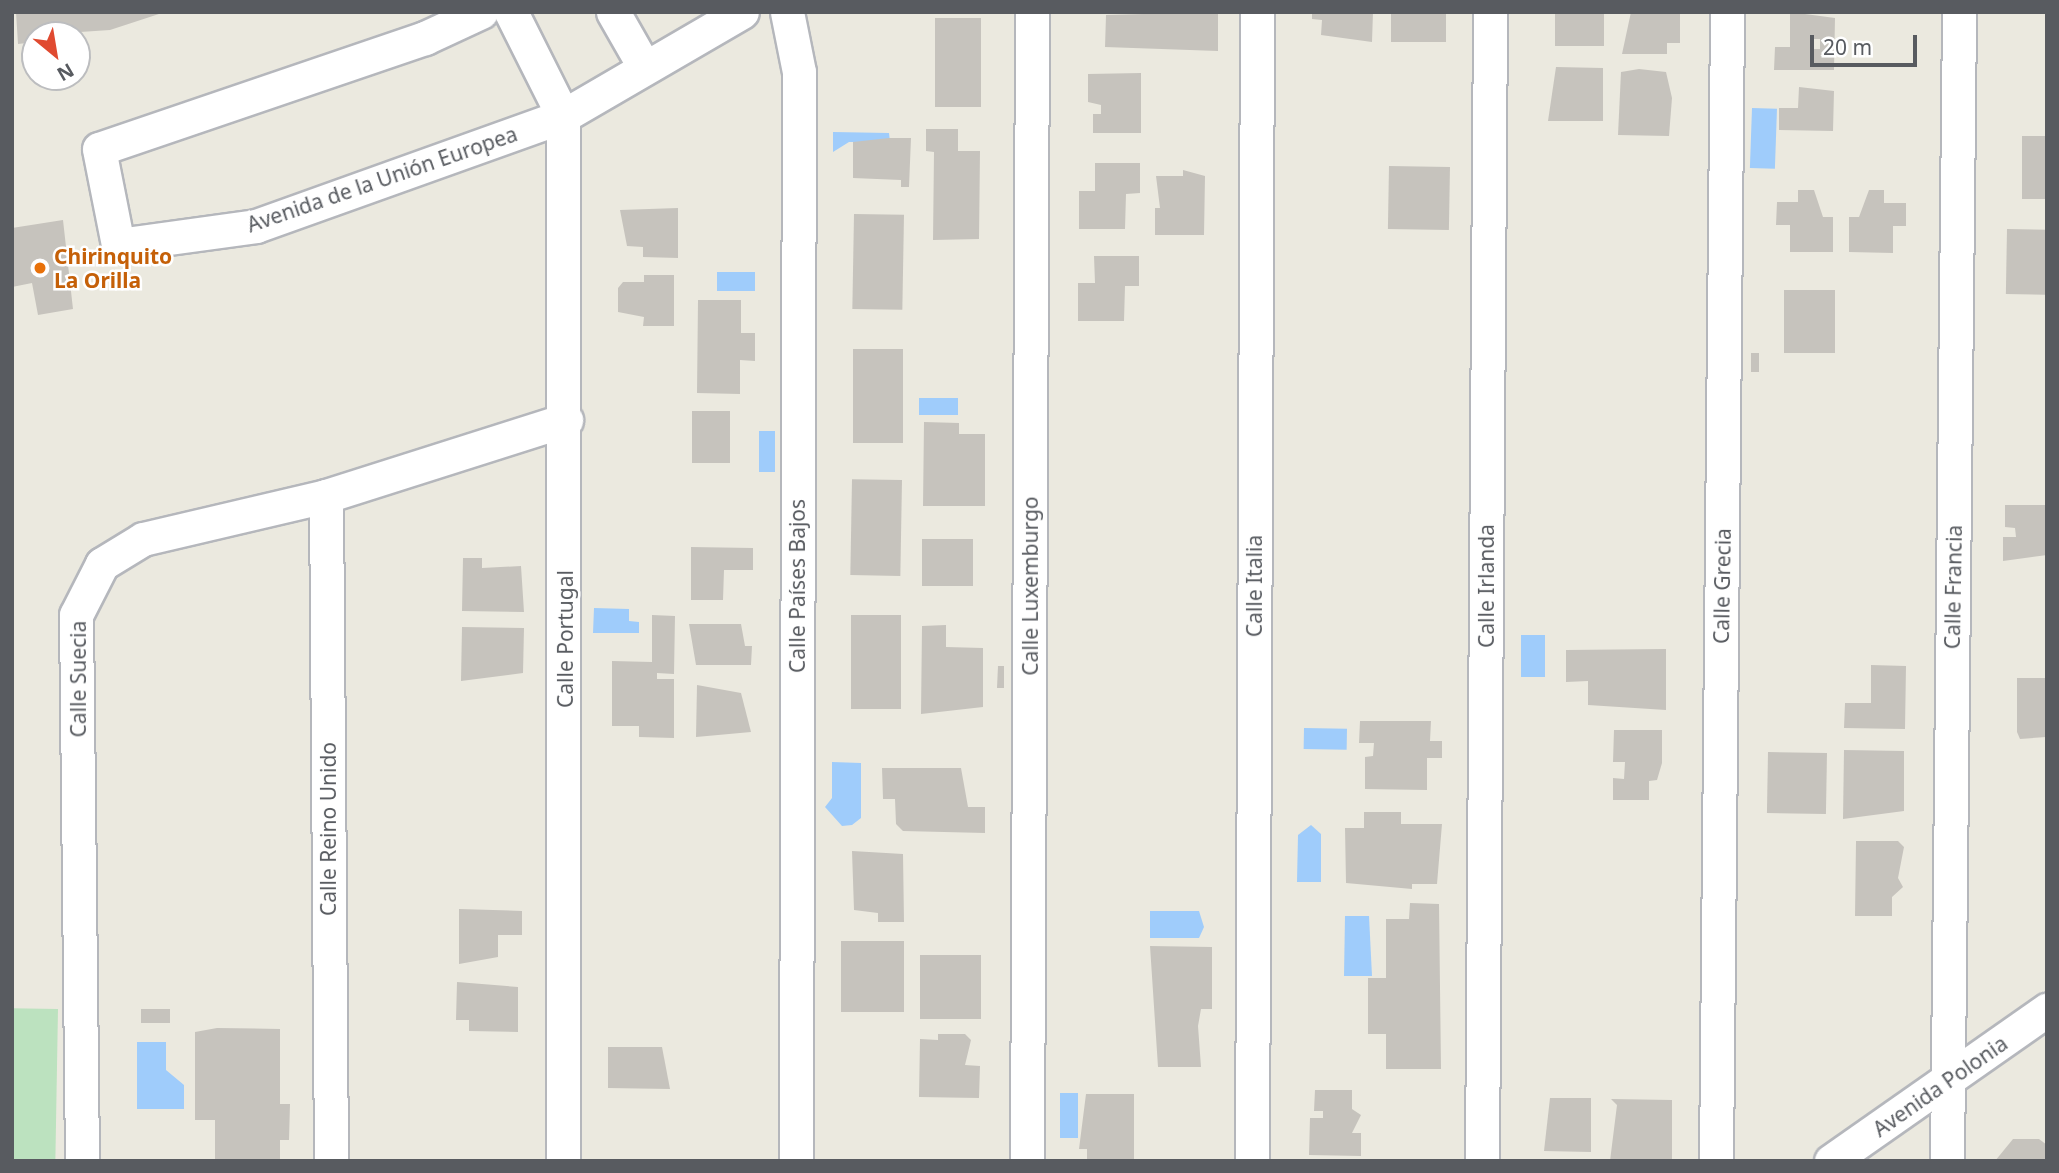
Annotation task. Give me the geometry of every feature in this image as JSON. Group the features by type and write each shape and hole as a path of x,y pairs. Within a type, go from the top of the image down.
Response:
{"street":[{"name":"Avenida de la Unión Europea","path":"481,12 425,38 99,149 118,245 256,226 563,116 742,12"},
{"path":"511,12 563,116"},
{"path":"613,12 645,68"},
{"name":"Calle Países Bajos","path":"787,12 799,72 796,1161"},
{"name":"Calle Luxemburgo","path":"1027,1161 1032,12"},
{"name":"Calle Italia","path":"1252,1161 1257,12"},
{"name":"Calle Irlanda","path":"1482,1161 1490,12"},
{"name":"Calle Grecia","path":"1716,1161 1727,12"},
{"name":"Calle Francia","path":"1947,1161 1959,12"},
{"name":"Calle Portugal","path":"563,116 566,420 563,1161"},
{"name":"Calle Suecia","path":"82,1161 76,615 102,564 143,538 326,496 566,420"},
{"name":"Calle Reino Unido","path":"326,496 331,1161"},
{"name":"Avenida Polonia","path":"1832,1161 2047,1010"}],"green space":[{"path":"12,1008 58,1009 55,1161 12,1160"}],"water":[{"path":"1752,108 1777,109 1775,169 1750,168"},
{"path":"833,132 889,133 890,142 849,142 833,152"},
{"path":"717,272 755,272 755,291 717,291"},
{"path":"919,398 958,398 958,415 919,415"},
{"path":"759,431 775,431 775,472 759,472"},
{"path":"594,608 629,609 629,621 639,622 639,633 593,633"},
{"path":"1521,635 1545,635 1545,677 1521,677"},
{"path":"1304,728 1347,729 1347,750 1304,749"},
{"path":"832,762 861,763 861,818 852,825 842,826 825,807 832,798"},
{"path":"1311,825 1321,834 1321,882 1297,882 1298,835"},
{"path":"1150,911 1199,911 1204,927 1199,938 1150,938"},
{"path":"1345,916 1369,916 1372,976 1344,976"},
{"path":"137,1042 166,1042 166,1070 184,1085 184,1109 137,1109"},
{"path":"1060,1093 1078,1093 1078,1138 1060,1138"}],"building":[{"path":"16,12 162,12 110,30 91,31 91,21 21,21 21,44 18,44"},
{"path":"1218,12 1218,51 1105,47 1106,15"},
{"path":"1312,12 1373,12 1372,42 1321,35 1322,20 1312,19"},
{"path":"1391,12 1446,12 1446,42 1391,42"},
{"path":"1555,12 1604,12 1604,46 1555,46"},
{"path":"1631,12 1680,12 1680,43 1667,43 1667,54 1622,54"},
{"path":"1790,12 1835,18 1834,70 1774,70 1775,47 1790,47","holes":["1811,39 1820,39 1820,49 1811,49"]},
{"path":"935,18 981,18 981,107 935,107"},
{"path":"1556,67 1603,68 1603,121 1548,121"},
{"path":"1639,69 1666,72 1672,98 1669,136 1618,135 1621,72"},
{"path":"1141,73 1141,133 1093,133 1093,114 1101,114 1101,105 1088,102 1088,74"},
{"path":"1799,87 1834,91 1833,131 1779,130 1779,108 1798,108"},
{"path":"926,129 958,129 958,151 980,151 979,239 933,240 934,152 926,151"},
{"path":"2022,136 2047,136 2047,199 2022,199"},
{"path":"911,138 909,187 901,187 901,180 853,178 853,142"},
{"path":"1095,163 1140,163 1140,193 1126,194 1125,229 1079,229 1079,191 1095,191"},
{"path":"1389,166 1450,167 1449,230 1388,229"},
{"path":"1183,170 1205,176 1204,235 1155,235 1155,208 1160,208 1156,176 1183,176"},
{"path":"1798,190 1814,190 1823,217 1833,217 1833,252 1790,252 1790,225 1776,225 1777,202 1798,202"},
{"path":"1869,190 1884,190 1884,203 1906,203 1906,226 1893,226 1893,253 1849,252 1849,217 1859,217"},
{"path":"678,208 678,258 643,257 643,247 627,246 620,210"},
{"path":"854,214 904,215 902,310 852,309"},
{"name":"Chirinquito La Orilla","path":"63,220 73,309 38,315 32,283 12,287 12,228"},
{"path":"2007,229 2047,230 2046,295 2006,294"},
{"path":"1094,256 1139,256 1139,286 1125,286 1124,321 1078,321 1078,283 1095,283"},
{"path":"644,275 674,275 674,326 643,326 644,317 618,312 618,288 623,282 644,282"},
{"path":"1784,290 1835,290 1835,353 1784,353"},
{"path":"698,300 741,300 741,333 755,333 755,361 740,360 740,394 697,393"},
{"path":"853,349 903,349 903,443 853,443"},
{"path":"1751,353 1759,353 1759,372 1751,372"},
{"path":"692,411 730,411 730,463 692,463"},
{"path":"924,422 959,423 959,434 985,434 985,506 923,506"},
{"path":"852,479 902,480 900,576 850,575"},
{"path":"2005,505 2047,505 2047,555 2003,561 2003,537 2016,537 2015,528 2005,527"},
{"path":"922,539 973,539 973,586 922,586"},
{"path":"691,547 753,548 753,570 724,570 723,600 691,600"},
{"path":"463,558 482,558 482,568 521,566 524,612 462,611"},
{"path":"652,615 675,616 674,674 657,673 657,679 674,679 674,738 639,737 639,726 612,726 612,661 652,662"},
{"path":"851,615 901,615 901,709 851,709"},
{"path":"689,624 741,624 745,646 752,646 751,665 696,665"},
{"path":"946,625 946,647 983,648 983,707 921,714 922,626"},
{"path":"462,627 524,628 523,673 461,681"},
{"path":"1666,649 1666,710 1588,705 1588,681 1566,682 1566,650"},
{"path":"1871,665 1906,666 1905,729 1844,728 1845,703 1871,703"},
{"path":"998,666 1004,666 1004,688 997,688"},
{"path":"2017,678 2047,678 2046,737 2020,739 2017,732"},
{"path":"697,685 741,693 751,732 696,737"},
{"path":"1360,721 1431,721 1430,741 1442,741 1442,758 1427,758 1427,790 1365,789 1365,757 1373,756 1374,743 1359,743"},
{"path":"1614,730 1662,730 1662,763 1657,780 1649,781 1649,800 1613,800 1613,778 1624,779 1625,762 1613,762"},
{"path":"1844,750 1904,751 1904,811 1843,819"},
{"path":"1768,752 1827,753 1826,814 1767,813"},
{"path":"882,768 961,768 968,807 985,807 985,833 903,831 896,824 895,799 883,799"},
{"path":"1364,812 1401,812 1401,824 1442,824 1437,884 1412,884 1412,889 1346,883 1345,828 1364,828"},
{"path":"1856,841 1898,841 1904,847 1898,878 1903,887 1892,897 1892,916 1855,916"},
{"path":"852,851 903,854 904,922 878,922 878,913 854,910"},
{"path":"1410,903 1439,904 1441,1069 1386,1069 1386,1034 1368,1034 1368,978 1386,978 1386,919 1409,919"},
{"path":"459,909 522,911 522,935 498,935 498,957 459,964"},
{"path":"841,941 904,941 904,1012 841,1012"},
{"path":"1150,946 1212,947 1212,1009 1201,1009 1198,1026 1201,1067 1158,1067"},
{"path":"920,955 981,955 981,1019 920,1019"},
{"path":"457,982 518,987 518,1032 469,1031 469,1020 456,1020"},
{"path":"141,1009 170,1009 170,1023 141,1023"},
{"path":"217,1028 280,1029 280,1104 290,1104 289,1140 280,1140 280,1161 215,1161 215,1120 195,1120 195,1032"},
{"path":"938,1034 965,1034 971,1040 965,1065 980,1066 979,1098 919,1097 920,1039 938,1040"},
{"path":"608,1047 662,1047 670,1089 608,1088"},
{"path":"1315,1090 1352,1090 1352,1109 1361,1115 1352,1133 1361,1133 1361,1156 1309,1155 1310,1118 1323,1118 1323,1111 1314,1111"},
{"path":"1086,1094 1134,1094 1134,1161 1087,1161 1087,1149 1079,1149"},
{"path":"1550,1098 1591,1098 1591,1152 1544,1151"},
{"path":"1611,1099 1672,1100 1672,1161 1610,1161 1617,1105"},
{"path":"2013,1139 2039,1139 2047,1145 2047,1161 1995,1161"}],"place":[{"name":"Chirinquito La Orilla","path":"40,268"}]}
